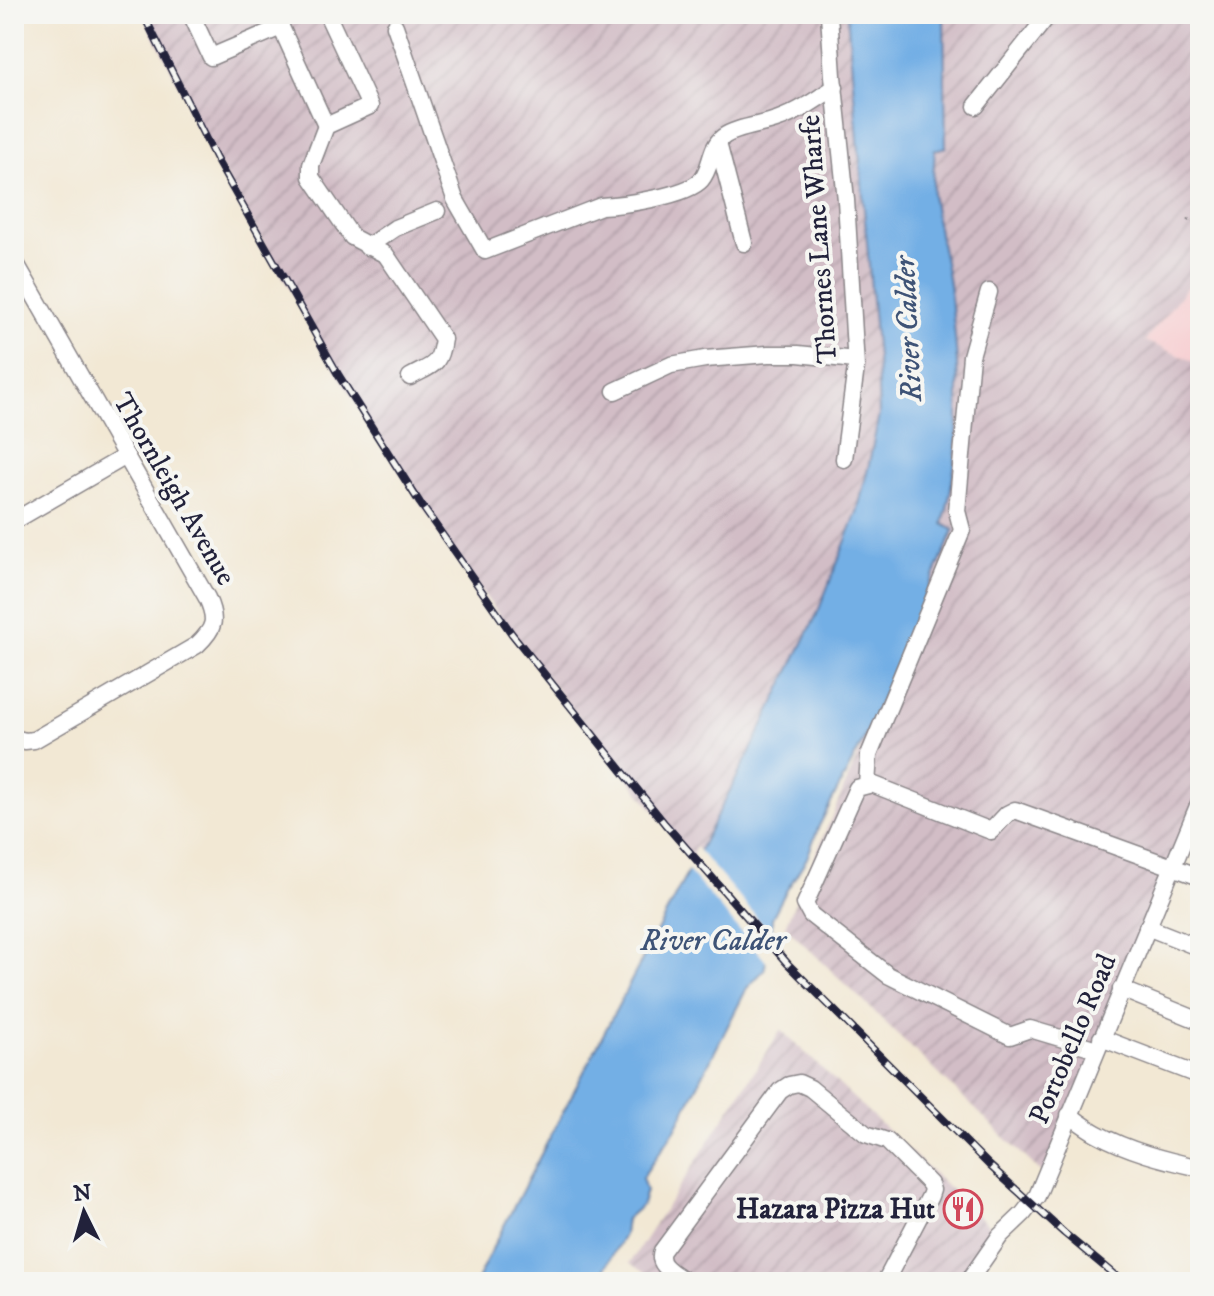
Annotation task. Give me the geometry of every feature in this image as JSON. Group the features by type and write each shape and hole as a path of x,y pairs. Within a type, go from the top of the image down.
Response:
{"street":[{"path":"191,14 211,57 278,21 326,126"},
{"path":"327,14 370,106 326,126 311,165 311,177 352,237 386,255 443,339 436,363 410,377"},
{"name":"Thornes Lane Wharfe","path":"829,14 846,200 856,367 844,459"},
{"path":"976,106 1049,14"},
{"path":"395,26 455,199 485,251 601,206 687,190 701,180 718,143 725,135 776,120 835,87"},
{"path":"718,143 744,243"},
{"path":"367,247 395,228 437,211"},
{"name":"Thornleigh Avenue","path":"14,260 207,598 214,618 212,628 197,645 34,740 14,738"},
{"path":"867,785 869,755 962,530 957,511 971,356 989,292"},
{"path":"615,391 671,365 705,359 798,354 855,360"},
{"path":"14,521 126,456"},
{"path":"1200,877 1015,810 991,831 872,784 857,788 805,904 811,915 888,975 1010,1036 1030,1029 1099,1044 1200,1076"},
{"name":"Portobello Road","path":"968,1282 1000,1236 1037,1196 1199,805"},
{"path":"1147,927 1200,948"},
{"path":"1121,989 1200,1021"},
{"path":"686,1282 661,1263 662,1251 780,1091 799,1083 819,1095 866,1134 887,1141 930,1184 930,1196 885,1282"},
{"path":"1069,1115 1097,1134 1168,1161 1200,1168"}],"path":[{"path":"1200,64 1193,73 1200,79"},
{"path":"1188,220 1200,214"}],"shaded area":[{"path":"143,14 890,14 916,449 723,908 665,824 512,634 420,503 339,376 216,159"},
{"path":"944,14 1200,14 1200,270 1145,341 1200,364 1200,801 1044,1175 785,926 954,531 943,525 958,429 955,340 932,179 944,57"},
{"path":"1200,270 1200,364 1145,341"},
{"path":"781,1030 1000,1236 968,1282 658,1282 630,1263"}],"water":[{"name":"River Calder","path":"847,14 944,14 946,147 935,150 933,194 948,279 958,378 954,467 943,524 954,530 863,741 819,826 807,858 772,918 772,937 764,970 747,988 676,1128 642,1178 646,1190 642,1205 626,1219 624,1235 597,1282 476,1282 750,752 817,614 857,512 879,415 877,358"}],"pier":[{"path":"696,847 776,940 769,965 685,867"}],"railway":[{"path":"143,14 216,159 339,376 420,503 512,634 665,824 788,964 989,1165 1123,1282"}],"place":[{"name":"Hazara Pizza Hut","path":"963,1209"}]}
